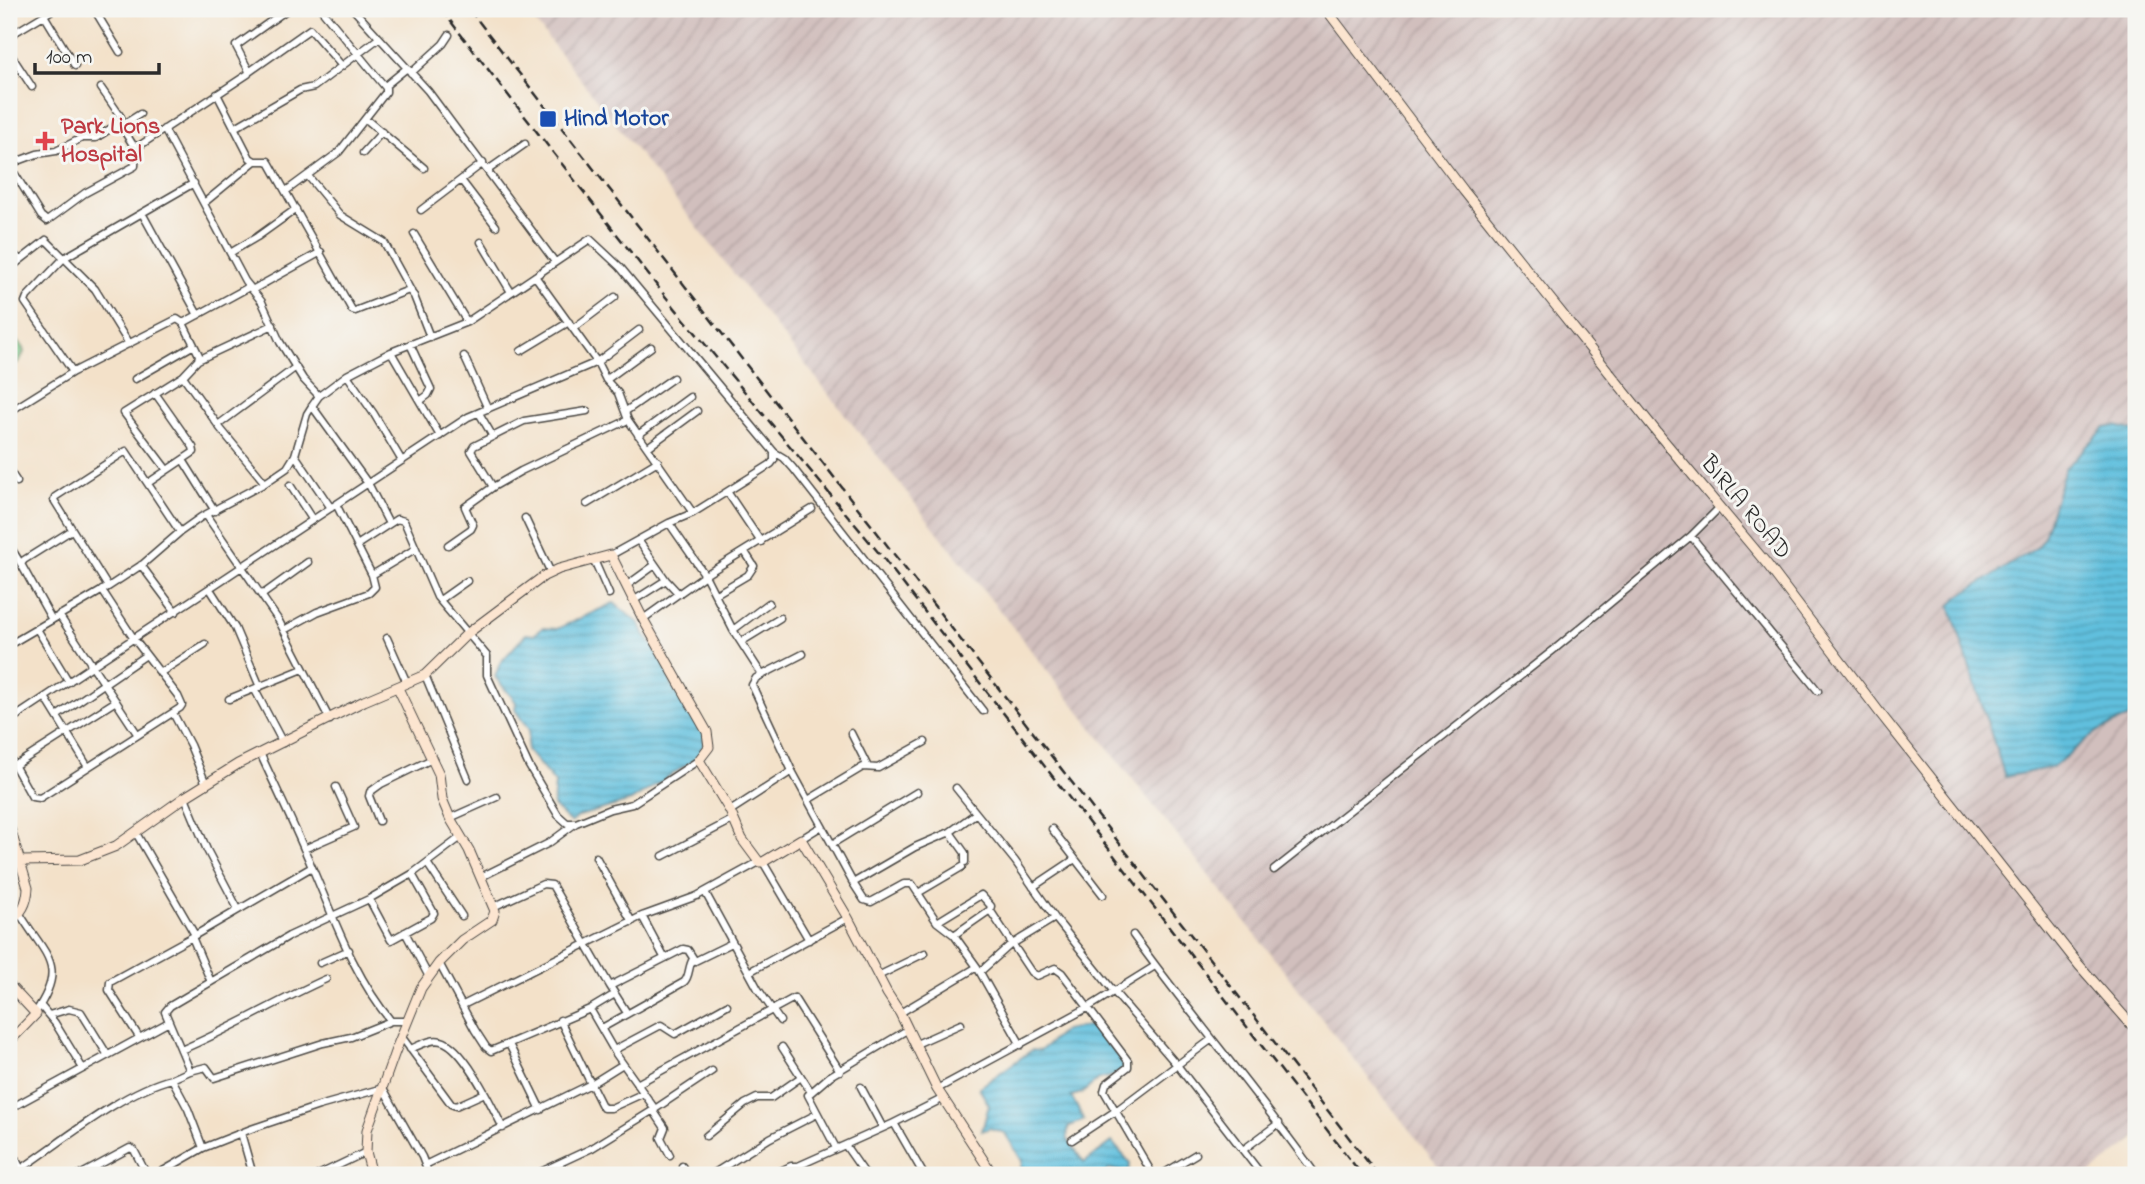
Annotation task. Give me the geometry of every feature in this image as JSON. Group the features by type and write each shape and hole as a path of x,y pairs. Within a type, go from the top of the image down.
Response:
{"street":[{"path":"9,36 54,9"},
{"path":"94,9 120,52"},
{"path":"249,72 236,46 288,9"},
{"path":"286,191 340,152 386,92 385,86 321,9"},
{"path":"353,9 428,91 555,262"},
{"name":"BIRLA ROAD","path":"1326,9 1464,191 1767,564 2078,965 2136,1030"},
{"path":"44,15 75,66"},
{"path":"136,146 217,94 309,29 342,66"},
{"path":"385,86 443,44 449,35"},
{"path":"234,128 300,90 314,87 379,38"},
{"path":"9,52 32,87"},
{"path":"101,88 121,117 120,125 136,146 135,166 85,193 47,221 41,216 9,165 37,154 56,151 82,138 94,139 113,126 120,125 140,114"},
{"path":"217,94 250,158 269,162 354,311 411,291"},
{"path":"367,120 424,168"},
{"path":"164,128 230,253 251,289 262,302 303,379 319,397"},
{"path":"363,153 382,132"},
{"path":"488,170 525,144"},
{"path":"204,203 255,161"},
{"path":"421,211 483,163"},
{"path":"308,176 340,215 384,242 411,291 430,337"},
{"path":"461,180 496,226"},
{"path":"74,372 25,302 27,296 64,258 194,183"},
{"path":"230,253 296,209"},
{"path":"142,213 198,314"},
{"path":"414,234 467,322"},
{"path":"9,645 105,589 141,565 180,532 287,468 295,455 307,414 312,406 347,375 391,352 467,322 592,239 620,267 774,452 793,468 983,711"},
{"path":"9,270 46,240 94,289 129,344"},
{"path":"481,242 511,292"},
{"path":"9,250 20,260"},
{"path":"183,323 321,252"},
{"path":"535,275 597,362 606,380 618,393 628,420 693,513"},
{"path":"521,351 571,325 615,297"},
{"path":"9,412 74,372 172,320 177,319 183,323 199,355 198,360"},
{"path":"167,470 124,415 125,412 183,376 198,360 273,325"},
{"path":"9,721 468,417 597,362 639,331"},
{"path":"410,344 431,389 428,396 420,401"},
{"path":"135,379 194,345"},
{"path":"606,380 651,347"},
{"path":"391,352 440,436"},
{"path":"464,356 488,409"},
{"path":"218,425 296,367"},
{"path":"347,375 402,461"},
{"path":"183,376 265,483"},
{"path":"626,411 673,377"},
{"path":"148,482 184,460 192,454 194,448 155,393"},
{"path":"638,435 690,397"},
{"path":"312,406 369,485 388,524"},
{"path":"493,487 470,449 492,435 524,421 587,411"},
{"path":"648,447 697,411"},
{"path":"479,413 492,435"},
{"path":"448,545 471,530 473,525 466,507 493,487 550,456 628,420"},
{"path":"9,756 35,799 47,794 180,708 181,702 134,639 54,497 128,452 180,532"},
{"path":"9,864 21,861 80,860 106,851 185,797 260,753 364,701 425,675 468,633 551,573 611,555 693,513 771,464 774,452"},
{"path":"284,630 317,612 369,593 375,587 357,545 334,507 295,455"},
{"path":"184,460 215,511"},
{"path":"587,504 658,461"},
{"path":"9,470 17,482"},
{"path":"290,485 312,519"},
{"path":"728,493 761,542"},
{"path":"1274,870 1556,648 1691,536 1719,508"},
{"path":"643,619 705,575 812,509"},
{"path":"206,515 284,630 330,720"},
{"path":"525,518 551,573"},
{"path":"357,545 388,524 397,519 402,520 429,582 440,600 487,656 488,676 530,766 558,815 567,824 576,823"},
{"path":"669,523 705,575 733,629 762,675"},
{"path":"21,564 72,530"},
{"path":"1691,536 1818,691"},
{"path":"638,540 679,594"},
{"path":"9,548 52,620"},
{"path":"372,575 415,549"},
{"path":"716,594 751,572 754,566 745,552"},
{"path":"481,877 549,843 576,823 610,809 632,804 699,761 709,747 707,732 643,619 611,555"},
{"path":"594,560 609,594"},
{"path":"262,595 308,562"},
{"path":"141,565 176,612"},
{"path":"626,586 655,565"},
{"path":"634,601 666,580"},
{"path":"440,600 467,581"},
{"path":"210,589 235,628 257,688 283,743"},
{"path":"733,629 769,603"},
{"path":"60,615 138,735"},
{"path":"741,642 780,618"},
{"path":"37,629 69,681"},
{"path":"372,1175 366,1152 367,1130 421,988 439,963 462,940 495,916 481,877 442,799 440,779 387,638"},
{"path":"160,673 205,644"},
{"path":"803,654 762,675 754,680 752,685 792,771 853,883 864,900 872,902 908,883 912,884 937,922 954,935 979,970 1021,1045"},
{"path":"57,716 146,655"},
{"path":"229,699 303,669"},
{"path":"425,675 468,779"},
{"path":"45,697 88,767"},
{"path":"14,766 116,701"},
{"path":"173,713 206,785"},
{"path":"850,733 868,767"},
{"path":"808,800 863,767 878,768 925,742"},
{"path":"260,753 332,916 378,1005 391,1021"},
{"path":"379,821 369,796 370,792 432,759"},
{"path":"699,761 732,815 742,839 761,862 809,940"},
{"path":"663,856 732,815 792,771"},
{"path":"304,849 354,827 336,786"},
{"path":"956,788 1015,861 1055,918 1177,1065 1262,1175"},
{"path":"832,844 917,792"},
{"path":"185,797 207,850 238,909"},
{"path":"450,818 497,797"},
{"path":"853,883 915,847 950,832 975,814"},
{"path":"9,825 29,888 20,914 9,922"},
{"path":"463,1005 642,916 705,892 822,826"},
{"path":"1052,829 1103,895"},
{"path":"918,893 964,865 965,853 950,832"},
{"path":"136,833 193,936 211,982"},
{"path":"190,1071 165,1012 167,1007 289,936 369,899 412,874 461,837"},
{"path":"801,839 900,1013 937,1089 993,1175"},
{"path":"596,857 632,922"},
{"path":"1033,887 1075,859"},
{"path":"427,863 462,916"},
{"path":"139,1037 109,990 110,982 312,867"},
{"path":"369,899 391,940 431,918 434,913 412,874"},
{"path":"493,906 543,884 552,885 627,1013"},
{"path":"705,892 732,943 780,1021"},
{"path":"937,922 981,895 991,906 990,910 1034,975 1059,969 1129,1061 1128,1067 1104,1088 1153,1175"},
{"path":"954,935 990,910"},
{"path":"9,1042 35,1017 52,983 51,965 20,914"},
{"path":"642,916 664,957"},
{"path":"749,972 848,918"},
{"path":"900,1013 979,970 1013,944 1055,918"},
{"path":"405,932 429,977"},
{"path":"1133,936 1279,1123 1316,1175"},
{"path":"610,986 686,948 696,961 732,943"},
{"path":"320,963 349,950"},
{"path":"878,976 925,953"},
{"path":"602,1028 686,979 693,959"},
{"path":"439,963 475,1030 489,1050 495,1051 590,1009 615,994"},
{"path":"937,1089 1115,993 1155,966"},
{"path":"181,1050 326,979"},
{"path":"9,985 49,1015 82,1067"},
{"path":"637,1084 794,998 840,1071"},
{"path":"614,1050 661,1025 674,1034 727,1005"},
{"path":"49,1015 69,1009 81,1012 107,1054"},
{"path":"590,1009 665,1128 661,1138 670,1155"},
{"path":"560,1020 605,1110 644,1093"},
{"path":"14,1175 130,1095 157,1083 206,1067 212,1076 217,1078 323,1043 351,1037 391,1021 407,1021"},
{"path":"9,1109 169,1022"},
{"path":"914,1045 961,1024"},
{"path":"836,1147 808,1098 811,1092 907,1030"},
{"path":"401,1036 451,1104 456,1106 485,1093"},
{"path":"1072,1140 1212,1039"},
{"path":"410,1049 430,1041 442,1041 461,1057 485,1093 503,1128"},
{"path":"509,1044 541,1110"},
{"path":"782,1047 811,1092"},
{"path":"425,1165 541,1110 623,1064"},
{"path":"537,1175 592,1148 712,1070"},
{"path":"706,1136 745,1104 757,1098 771,1098 801,1077"},
{"path":"172,1079 188,1109 203,1148"},
{"path":"861,1087 883,1128"},
{"path":"156,1175 203,1148 241,1133 319,1106 383,1088"},
{"path":"383,1088 429,1175"},
{"path":"772,1175 883,1128 944,1098"},
{"path":"711,1175 770,1138 817,1114"},
{"path":"894,1122 924,1175"},
{"path":"1243,1150 1279,1123"},
{"path":"241,1133 253,1175"},
{"path":"845,1145 866,1175"},
{"path":"9,1146 22,1172"},
{"path":"80,1175 130,1148 134,1150 147,1175"},
{"path":"318,1175 366,1152"},
{"path":"1161,1175 1196,1154"},
{"path":"682,1166 687,1175"},
{"path":"798,1166 804,1175"}],"shaded area":[{"path":"525,9 2136,9 2136,1138 2088,1175 1445,1175"}],"green space":[{"path":"9,337 21,344 24,352 19,362 9,366"}],"water":[{"path":"2115,426 2136,431 2136,714 2096,732 2053,767 2005,777 1950,606 1957,598 2036,548 2044,537 2065,468 2105,428"},
{"path":"614,603 640,624 645,636 663,657 672,685 706,734 700,756 631,801 579,816 571,823 553,806 555,783 527,750 529,730 515,710 516,702 495,677 500,663 526,634 534,635 542,628 557,629"},
{"path":"1092,1025 1124,1062 1122,1074 1099,1079 1082,1093 1071,1096 1084,1120 1068,1127 1067,1138 1084,1163 1112,1142 1130,1163 1129,1174 1110,1169 1102,1175 1026,1175 1021,1169 1022,1161 1005,1133 990,1128 982,1131 989,1105 979,1088 1032,1050 1040,1051 1065,1030"}],"railway":[{"path":"441,9 665,296 883,558 1362,1175"},
{"path":"469,9 1378,1175"}],"place":[{"name":"Hind Motor","path":"548,119"},
{"name":"Park Lions Hospital","path":"45,141"}]}
